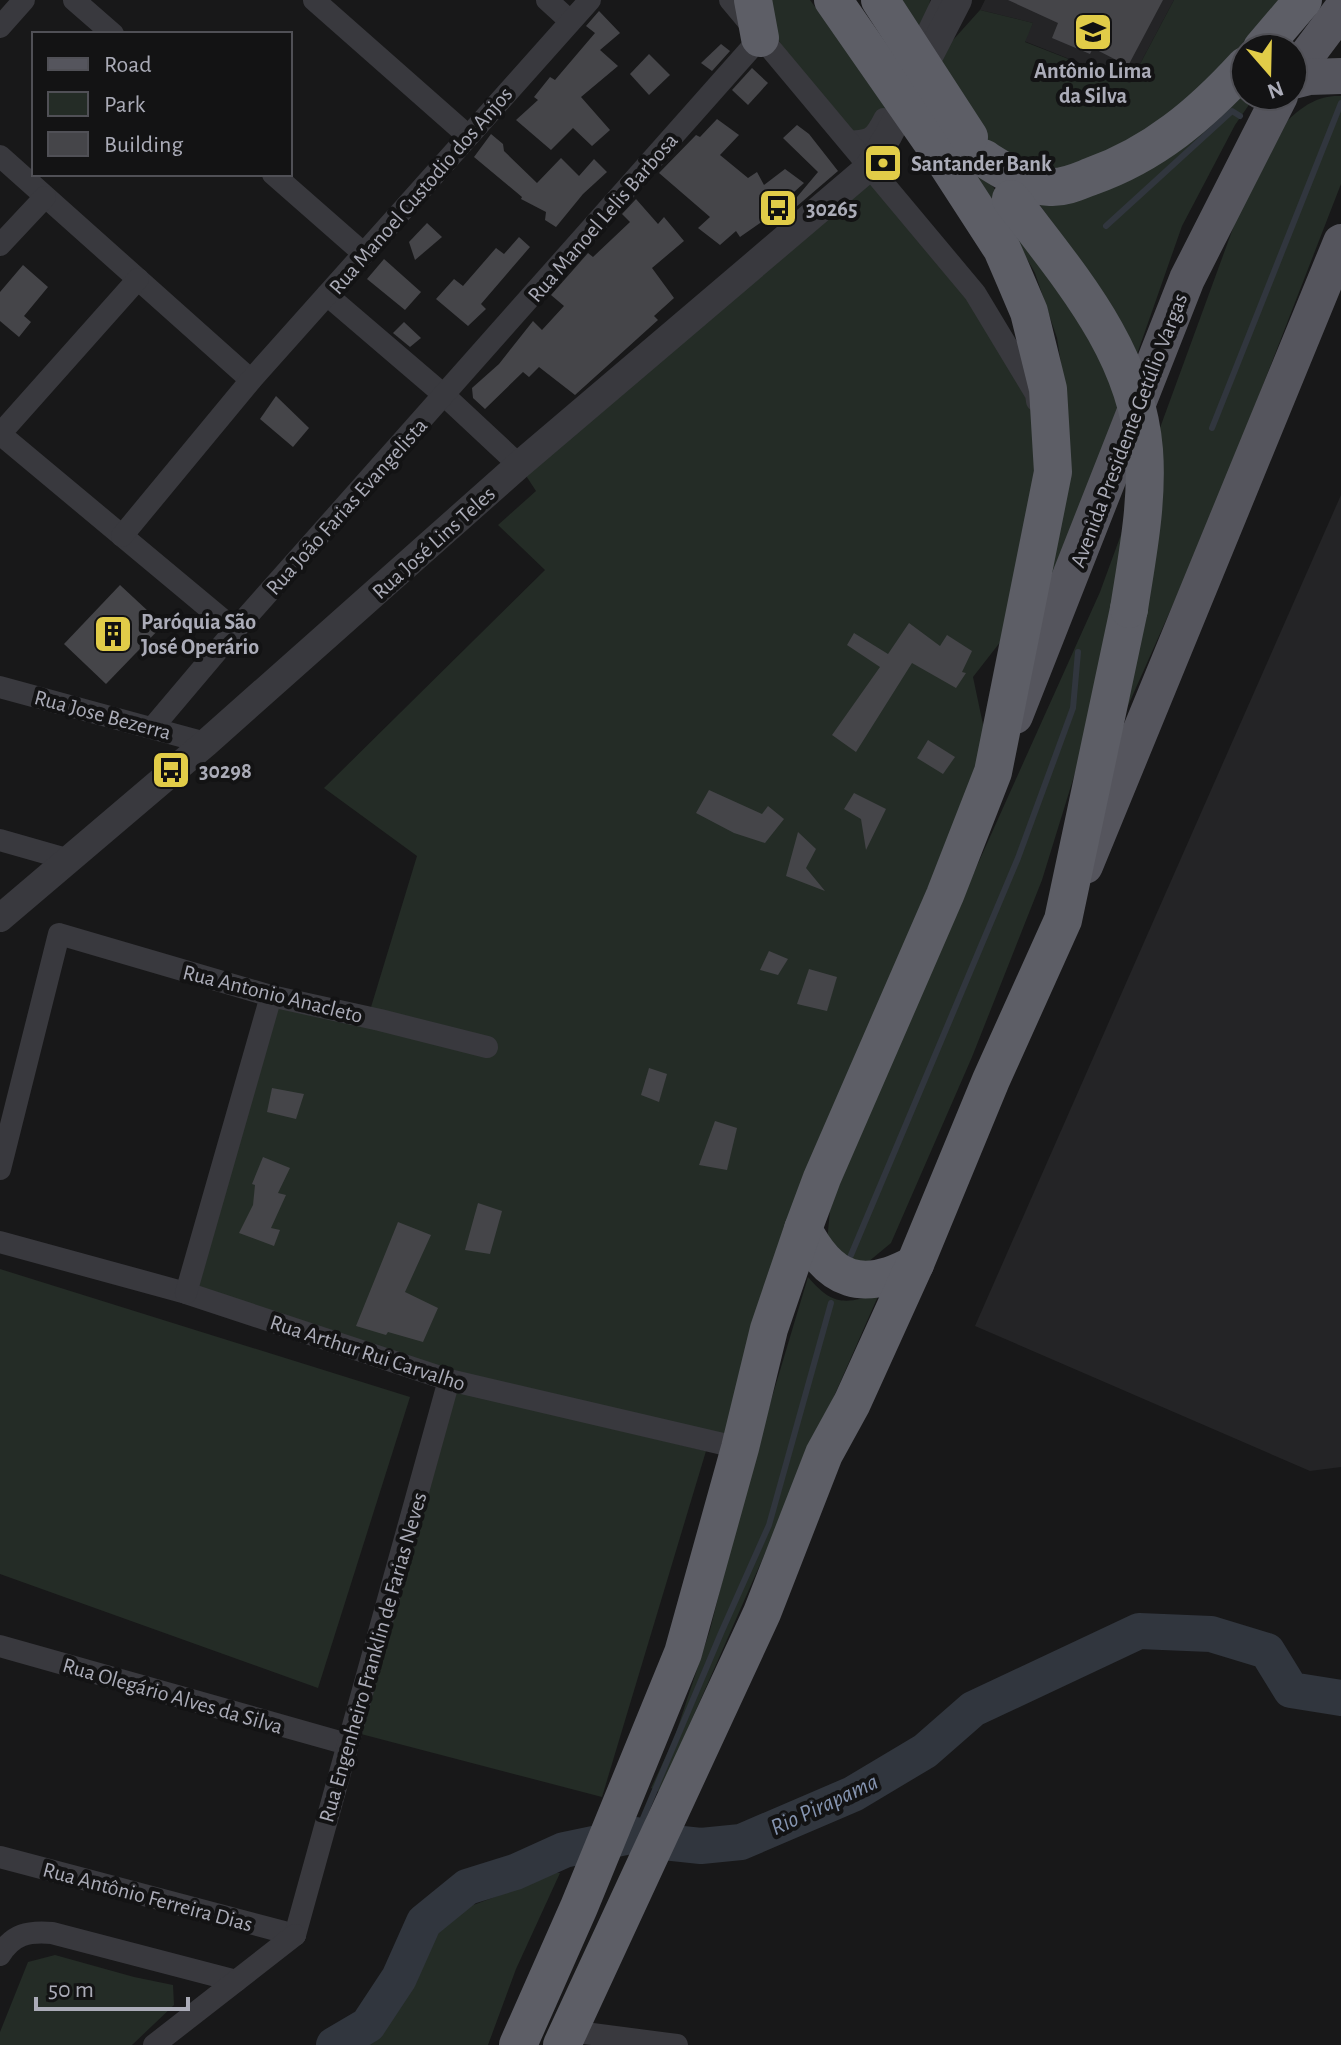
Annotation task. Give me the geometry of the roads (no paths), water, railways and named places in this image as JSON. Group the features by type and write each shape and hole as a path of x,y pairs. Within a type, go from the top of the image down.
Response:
{"highway":[{"path":"753,0 760,38"},
{"path":"571,2026 762,1613 824,1454 858,1390 915,1264 991,1080 1063,920 1129,609 1142,521 1144,450 1128,379 1121,359 1094,310 1011,199 833,0"},
{"path":"518,2045 683,1653 740,1448 769,1329 822,1178 945,895 993,772 1053,472 1046,371 1029,312 965,151 880,0"},
{"path":"1276,32 1303,0"},
{"path":"965,151 1034,184 1050,187 1073,183 1124,163 1170,136 1195,117 1229,82"},
{"path":"803,1229 821,1260 846,1276 882,1279 915,1264"}],"main road":[{"path":"1309,53 1341,10"},
{"path":"1309,77 1341,76"},
{"name":"Avenida Presidente Getúlio Vargas","path":"993,772 1187,279 1272,112"},
{"path":"1063,920 1341,242"}],"street":[{"path":"0,27 24,0"},
{"path":"74,0 111,32"},
{"path":"314,0 467,135"},
{"path":"547,0 570,21"},
{"name":"Rua Manoel Custodio dos Anjos","path":"122,536 251,380 590,0"},
{"path":"730,0 975,293 1036,394 1040,426 1028,535 1026,609"},
{"path":"846,140 868,139 875,133 941,0"},
{"name":"Rua José Lins Teles","path":"0,918 206,743 519,465 868,168 888,136 958,0"},
{"name":"Rua Manoel Lelis Barbosa","path":"445,396 760,38"},
{"path":"0,156 251,380"},
{"path":"275,176 363,253"},
{"path":"0,245 45,197"},
{"path":"138,279 0,434 235,630"},
{"path":"327,295 445,396 519,465"},
{"name":"Rua João Farias Evangelista","path":"153,727 235,630 445,396"},
{"name":"Rua Jose Bezerra","path":"0,687 206,743"},
{"path":"0,840 70,860"},
{"name":"Rua Antonio Anacleto","path":"0,1169 59,934 271,996 487,1047"},
{"path":"186,1293 271,996"},
{"name":"Rua Arthur Rui Carvalho","path":"0,1242 186,1293 449,1380 740,1448"},
{"name":"Rua Engenheiro Franklin de Farias Neves","path":"295,1935 449,1380"},
{"name":"Rua Olegário Alves da Silva","path":"0,1646 347,1744"},
{"name":"Rua Antônio Ferreira Dias","path":"0,1857 295,1935"},
{"path":"0,1955 8,1942 21,1934 52,1933 236,1981"},
{"path":"154,2045 295,1935"},
{"path":"571,2026 677,2045"}],"waterway":[{"path":"1212,428 1341,103"},
{"path":"1106,226 1232,111 1240,116"},
{"path":"851,1255 1018,858 1073,708 1078,652"},
{"path":"636,1835 769,1525 831,1303"},
{"name":"Rio Pirapama","path":"334,2045 368,2025 399,1978 424,1922 467,1887 515,1872 564,1850 636,1835 654,1841 701,1846 741,1842 853,1794 925,1751 973,1709 1139,1631 1211,1634 1267,1651 1291,1690 1341,1698"}],"place":[{"name":"Antônio Lima da Silva","path":"1093,32"},
{"name":"Santander Bank","path":"883,163"},
{"name":"30265","path":"778,208"},
{"name":"Paróquia São José Operário","path":"113,634"},
{"name":"30298","path":"171,770"}]}
